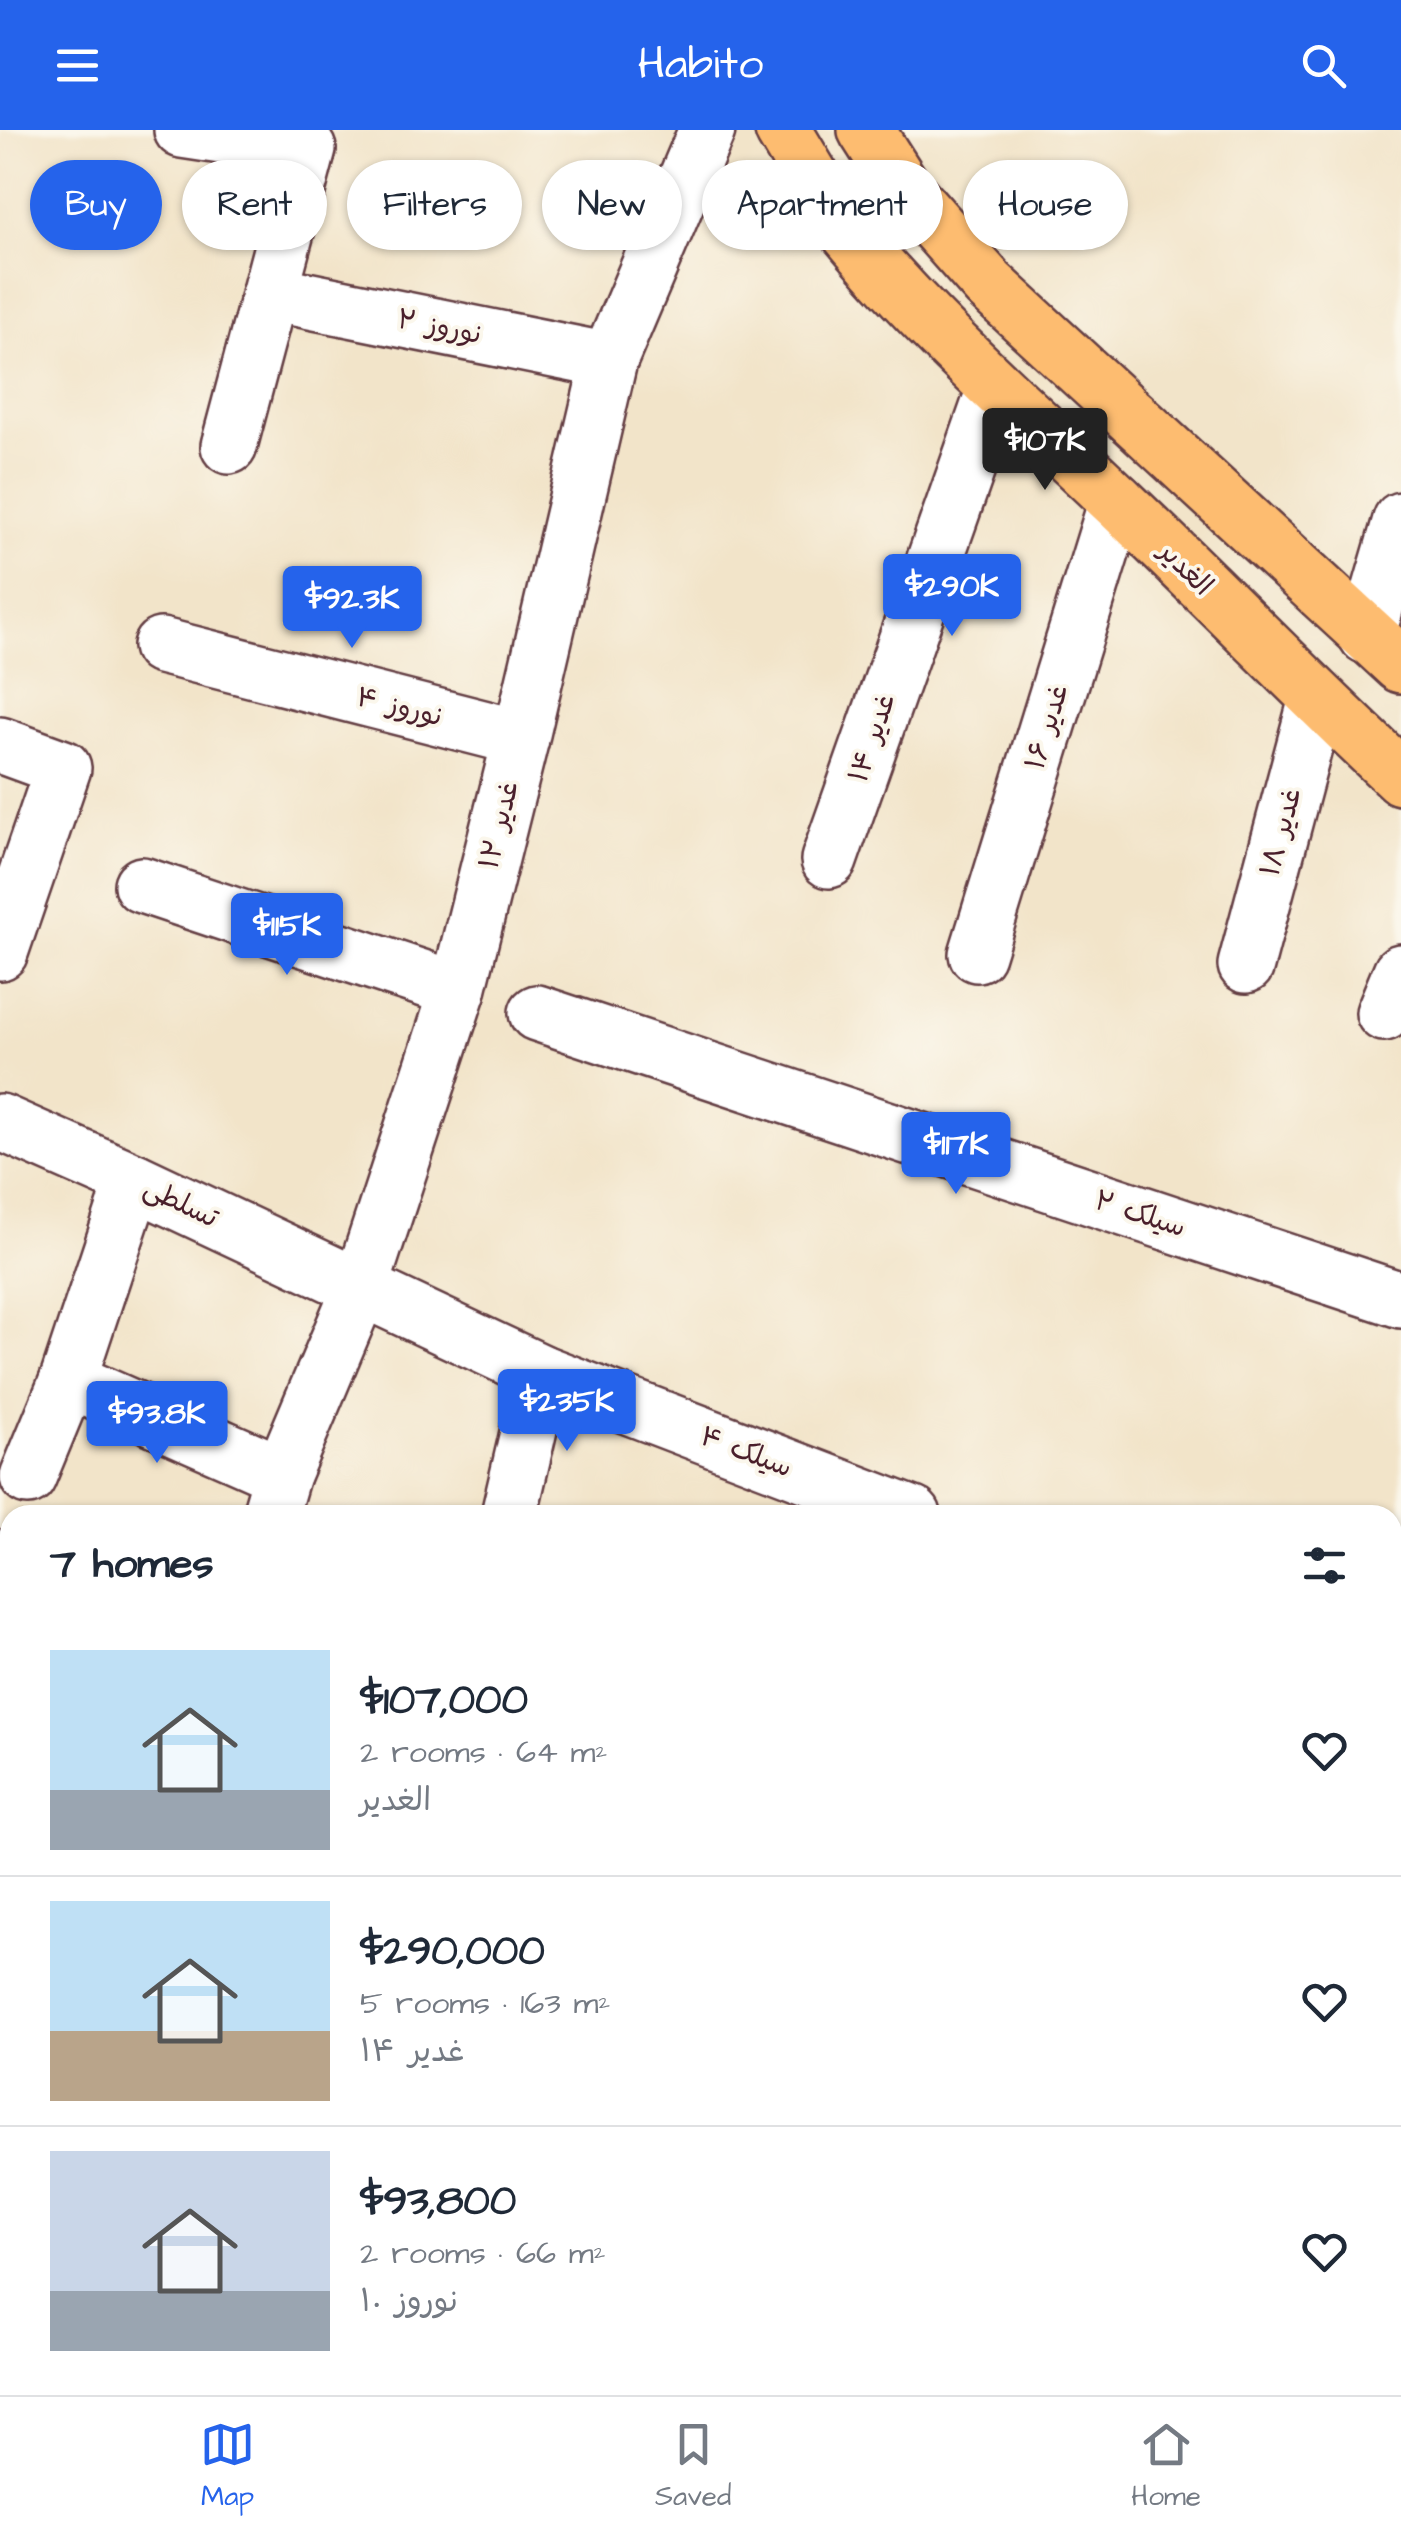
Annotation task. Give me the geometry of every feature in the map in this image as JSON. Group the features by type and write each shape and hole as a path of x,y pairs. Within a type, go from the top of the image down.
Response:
{"main road":[{"name":"الغدیر","path":"783,130 846,230 940,334 1401,777"},
{"path":"866,130 902,188 989,284 1392,657"}],"street":[{"path":"182,130 308,149 229,446"},
{"name":"غدیر ۱۲","path":"276,1495 360,1289 458,990 610,360 706,130"},
{"name":"نوروز ۲","path":"271,293 610,360"},
{"name":"غدیر ۱۴","path":"829,860 995,390"},
{"name":"غدیر ۱۶","path":"977,954 1117,501"},
{"path":"1392,657 1401,520"},
{"name":"نوروز ۴","path":"162,646 521,738"},
{"name":"غدیر ۱۸","path":"1246,965 1317,699"},
{"path":"0,745 63,768 0,952"},
{"path":"142,885 458,990"},
{"name":"سیلک ۲","path":"537,1013 1401,1300"},
{"name":"تسلطی","path":"0,1122 360,1289"},
{"path":"28,1477 68,1380 134,1181"},
{"name":"سیلک ۴","path":"360,1289 542,1374 834,1501"},
{"path":"511,1505 542,1374"},
{"path":"68,1380 276,1495"}]}
